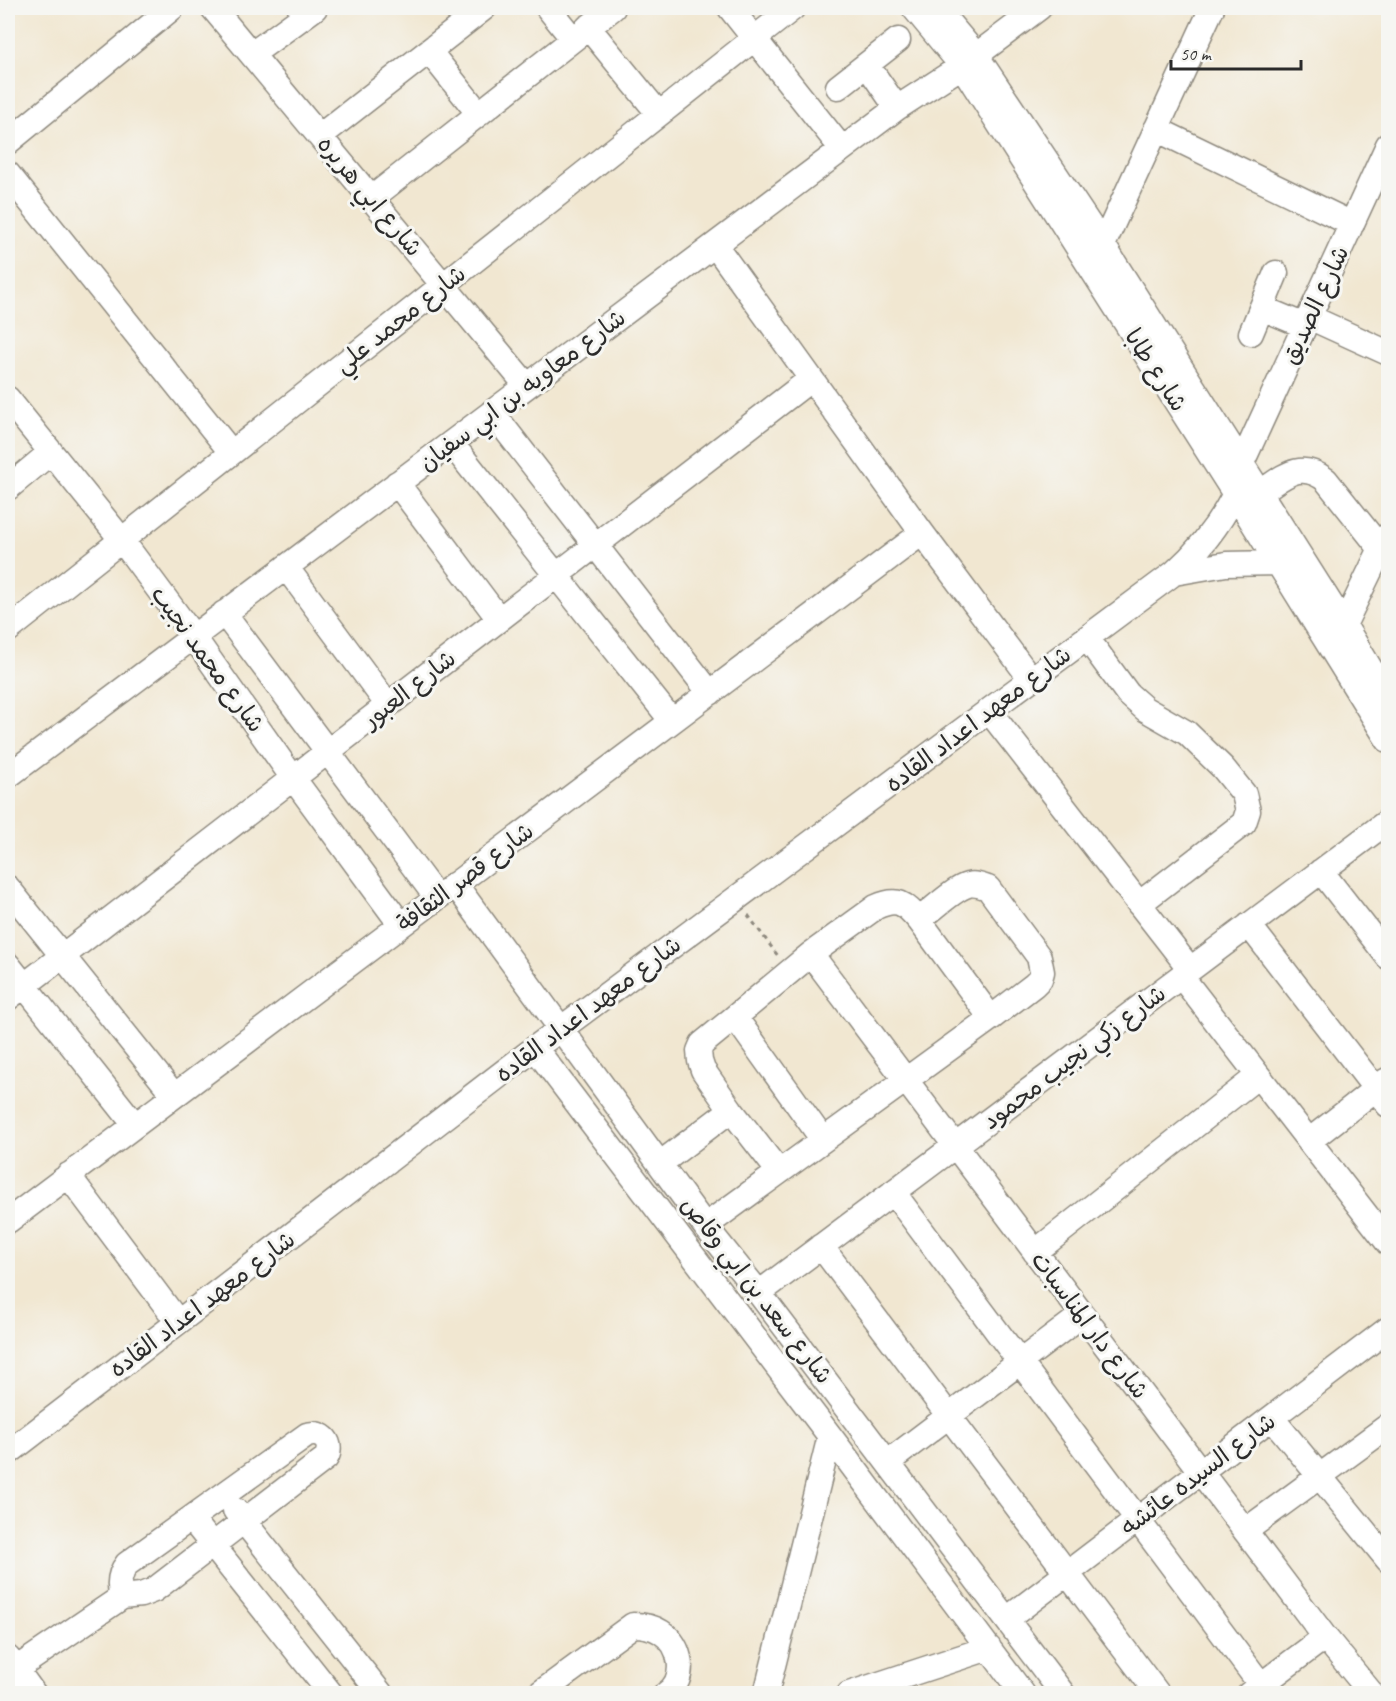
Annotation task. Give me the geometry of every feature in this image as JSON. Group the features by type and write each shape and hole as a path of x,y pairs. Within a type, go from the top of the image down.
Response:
{"street":[{"path":"8,142 172,8"},
{"name":"شارع ابي هريره","path":"213,8 527,386"},
{"path":"252,54 315,8"},
{"path":"320,136 484,8"},
{"path":"548,8 581,33 659,114"},
{"path":"372,198 613,8"},
{"path":"730,8 842,149"},
{"name":"شارع محمد علي","path":"10,622 121,539 793,8"},
{"name":"شارع طابا","path":"914,8 969,60 1103,245 1389,698"},
{"name":"شارع طابا","path":"936,8 1235,494 1388,736"},
{"name":"شارع معاويه بن ابي سفيان","path":"8,776 897,108 969,60 1039,8"},
{"path":"1103,245 1212,8"},
{"path":"838,87 898,40"},
{"path":"429,51 479,114"},
{"path":"867,65 897,108"},
{"path":"1156,129 1352,224"},
{"name":"شارع الصديق","path":"1241,465 1352,224 1381,182 1389,145"},
{"path":"8,174 231,452"},
{"path":"715,245 1031,680"},
{"path":"1251,333 1276,273"},
{"path":"1262,308 1307,322 1389,353"},
{"name":"شارع العبور","path":"16,992 811,379"},
{"name":"شارع محمد نجيب","path":"8,399 121,539 401,925"},
{"path":"492,412 710,693"},
{"path":"451,443 672,721"},
{"path":"8,488 51,452"},
{"path":"1259,493 1293,471 1316,472 1385,541 1344,625"},
{"path":"397,483 500,619"},
{"name":"شارع معهد اعداد القاده","path":"8,1453 535,1048 1174,573 1209,537 1235,494"},
{"name":"شارع قصر الثقافة","path":"8,1221 922,533"},
{"name":"شارع معهد اعداد القاده","path":"1174,573 1226,564 1278,563"},
{"path":"286,567 388,705"},
{"name":"شارع محمد نجيب","path":"224,613 328,752 446,891"},
{"path":"1087,638 1128,694 1145,710 1187,733 1223,768 1244,794 1248,811 1244,823 1139,904"},
{"path":"989,711 1139,904 1258,1076 1389,1244"},
{"name":"شارع زكي نجيب محمود","path":"759,1293 1389,821"},
{"path":"1322,871 1389,957"},
{"path":"705,1226 991,1018 1040,979 1042,972 1039,957 988,888 968,885 959,889 919,920"},
{"path":"8,888 174,1095"},
{"name":"شارع سعد بن ابي وقاص","path":"446,891 562,1029 705,1226 759,1293 1063,1694"},
{"path":"779,1172 703,1070 699,1052 702,1044 811,954 876,907 888,902 900,902 919,920 991,1018"},
{"path":"1249,925 1384,1091 1309,1141"},
{"name":"شارع دار المناسبات","path":"811,954 1324,1637 1372,1694"},
{"path":"8,965 16,992 135,1125"},
{"path":"735,1017 823,1140"},
{"name":"شارع سعد بن ابي وقاص","path":"535,1048 1023,1694"},
{"path":"1035,1252 1258,1076"},
{"path":"660,1163 731,1110"},
{"path":"68,1175 178,1322"},
{"path":"893,1192 1138,1520 1255,1689 1324,1637"},
{"path":"821,1246 1158,1694"},
{"path":"888,1462 1082,1315"},
{"name":"شارع السيده عائشه","path":"1007,1619 1389,1329"},
{"path":"1272,1418 1389,1560"},
{"path":"1245,1531 1389,1426"},
{"path":"34,1694 12,1663 122,1597 141,1595 154,1590 326,1458 330,1449 326,1439 318,1433 307,1435 127,1564 119,1580 122,1597"},
{"path":"766,1694 830,1436"},
{"path":"223,1495 381,1694"},
{"path":"191,1518 331,1694"},
{"path":"539,1694 633,1625 642,1625 667,1636 677,1652 680,1671 678,1680 673,1689 666,1694"},
{"path":"849,1694 989,1648"}],"path":[{"path":"736,899 789,972"}]}
